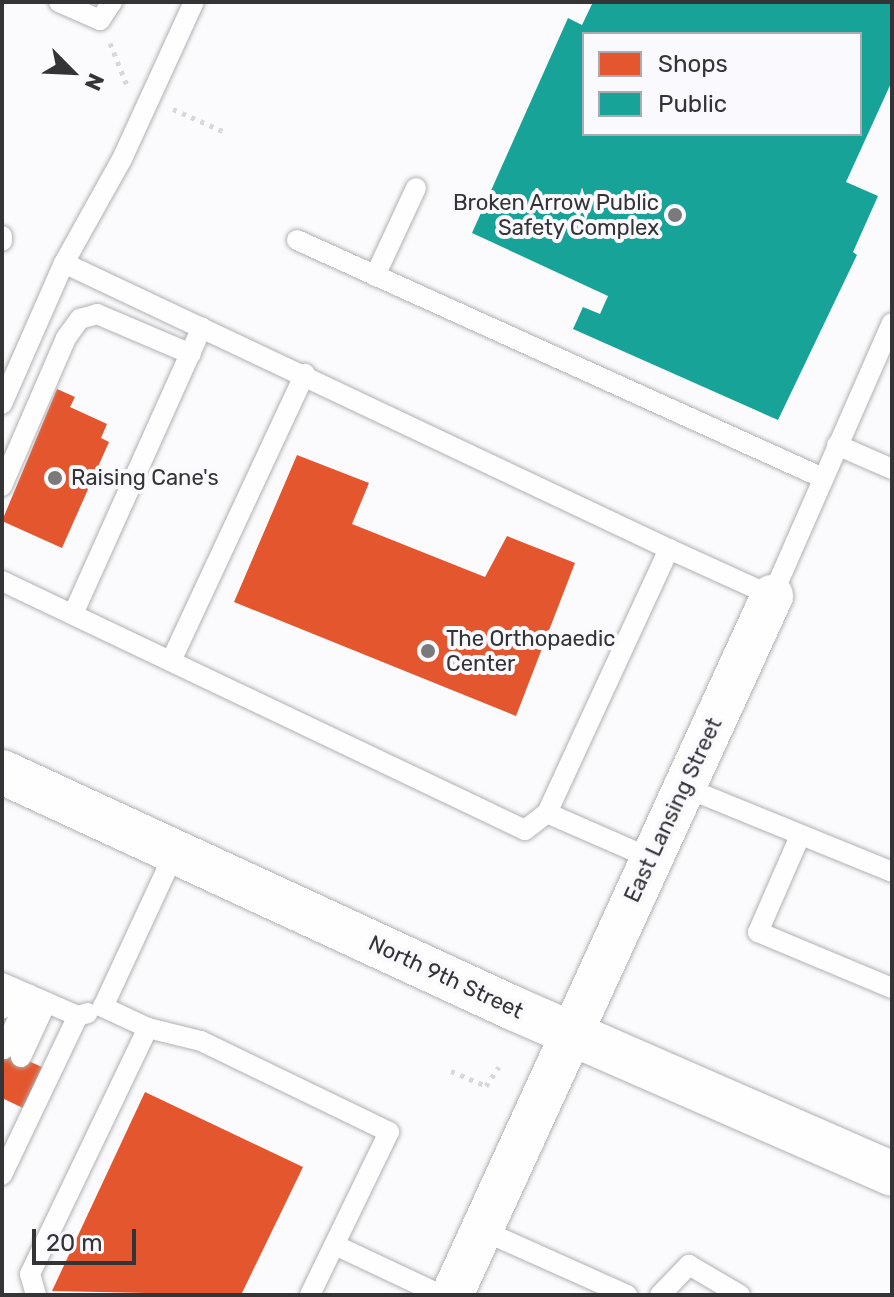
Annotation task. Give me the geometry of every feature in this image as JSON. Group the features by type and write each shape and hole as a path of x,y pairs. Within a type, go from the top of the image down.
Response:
{"main road":[{"name":"North 9th Street","path":"2,772 892,1174"}],"street":[{"name":"East Lansing Street","path":"452,1295 484,1231 650,858 772,596"}],"lane":[{"path":"59,2 100,20 112,2"},
{"path":"2,404 64,263 122,159 194,2"},
{"path":"375,276 416,188"},
{"path":"297,240 823,478"},
{"path":"64,263 772,596"},
{"path":"2,486 66,338 80,319 97,314 191,354"},
{"name":"East Lansing Street","path":"772,596 892,323"},
{"path":"74,612 202,327"},
{"path":"171,661 305,374"},
{"path":"837,445 892,469"},
{"path":"2,581 74,612 525,830 547,813 669,549"},
{"path":"684,787 892,873"},
{"path":"547,813 650,858"},
{"path":"800,836 758,932 892,988"},
{"path":"103,1007 175,852"},
{"path":"2,1009 22,992"},
{"path":"22,992 78,1016 103,1007 148,1028 201,1041 389,1132 337,1246 310,1295"},
{"path":"12,1053 22,992"},
{"path":"3,1175 78,1016"},
{"path":"36,1295 30,1274 148,1028"},
{"path":"484,1231 627,1295"},
{"path":"337,1246 441,1295"},
{"path":"660,1295 689,1265 740,1295"}],"path":[{"path":"100,20 128,89"},
{"path":"172,108 225,132"},
{"path":"451,1071 486,1086 499,1067"}],"building: Shops":[{"name":"Raising Cane's","path":"57,389 75,397 70,407 107,424 101,438 109,442 62,548 2,521"},
{"path":"297,455 369,483 352,524 485,577 507,536 575,563 516,716 234,602"},
{"path":"2,1049 44,1068 25,1109 2,1098"},
{"path":"145,1092 303,1167 241,1295 52,1291"}],"building: Public":[{"name":"Broken Arrow Public Safety Complex","path":"593,2 892,2 892,81 846,182 878,196 853,252 857,255 778,420 573,329 583,307 600,314 608,296 472,233 568,18 582,25"}],"place":[{"name":"Broken Arrow Public Safety Complex","path":"675,215"},
{"name":"Raising Cane's","path":"55,478"},
{"name":"The Orthopaedic Center","path":"428,651"}]}
